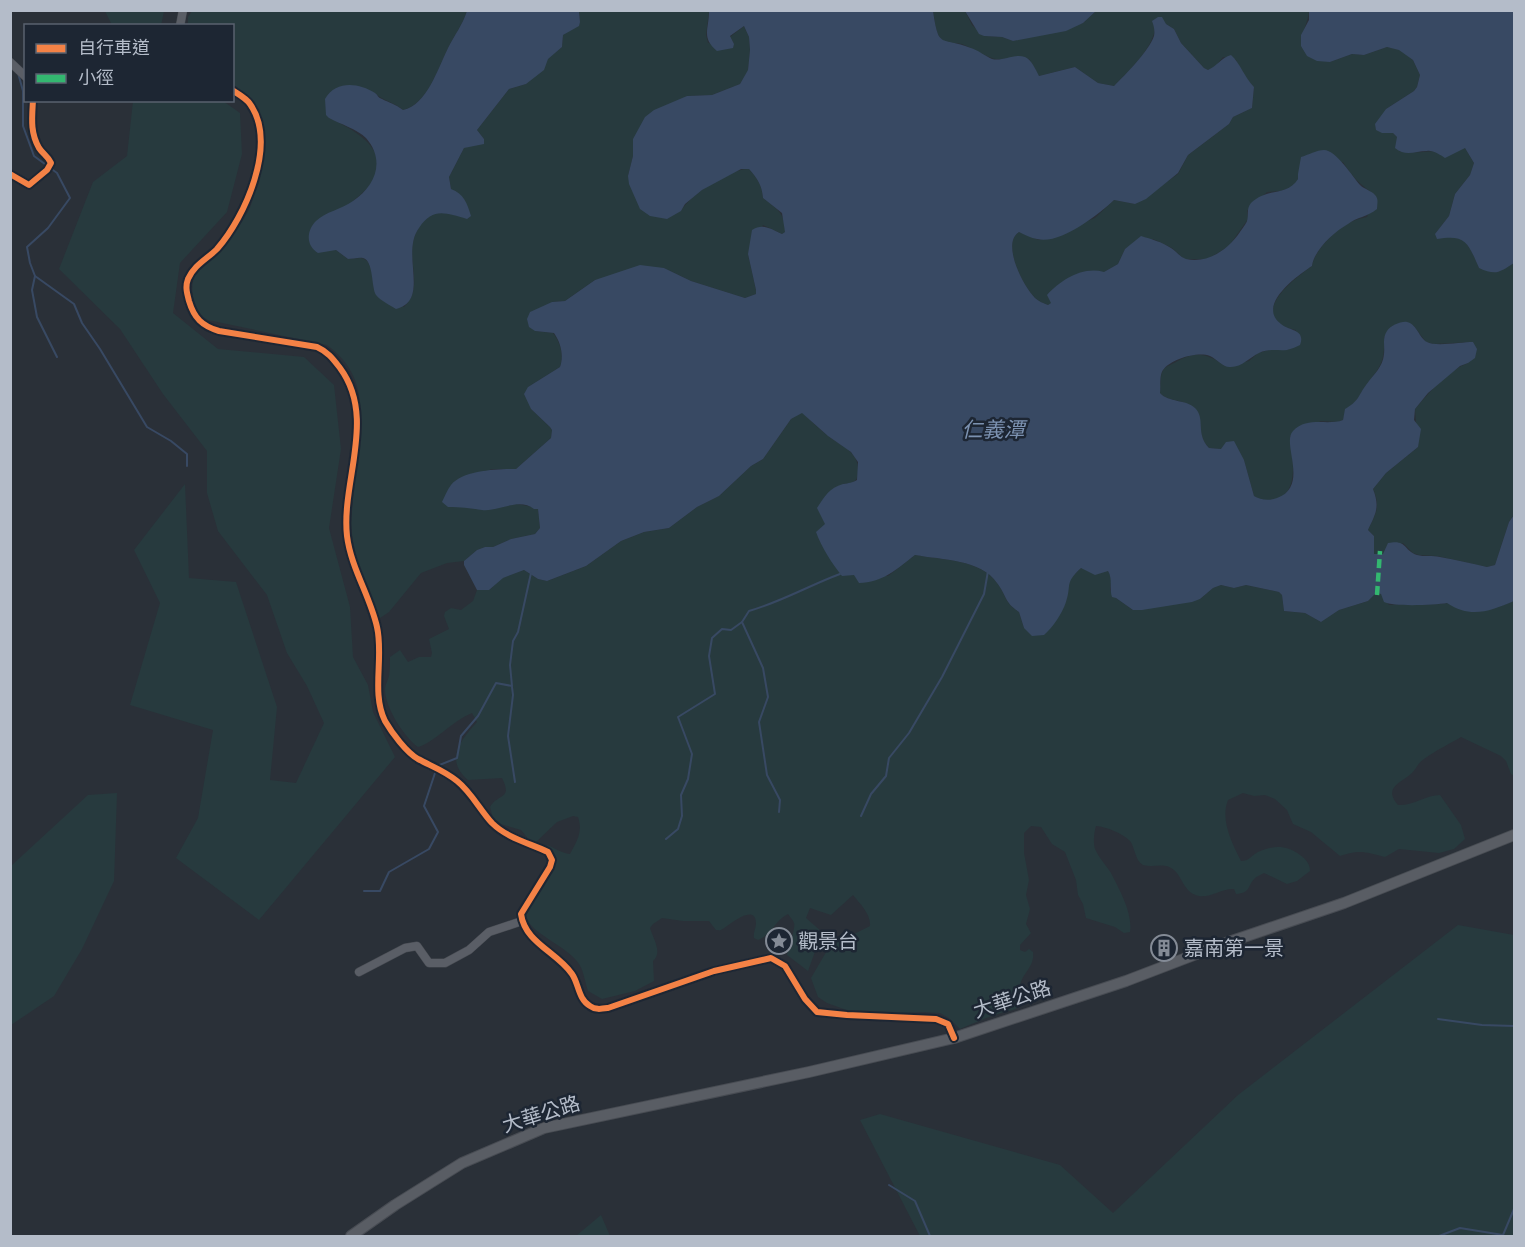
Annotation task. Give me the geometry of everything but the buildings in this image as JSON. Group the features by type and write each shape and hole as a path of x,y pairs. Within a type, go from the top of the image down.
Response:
{"main road":[{"name":"大華公路","path":"351,1236 462,1163 544,1128 809,1072 954,1038 1126,981 1220,945 1344,903 1515,835"}],"street":[{"path":"10,62 24,75"},
{"path":"234,92 250,104 258,122 261,153 253,185 239,215 216,250 193,270 189,277 186,286 194,316 208,328 219,331 317,347 326,351 346,376 354,399 358,426 347,537 358,577 377,626 381,710 392,731 415,758 439,768 460,783 493,823 507,835 548,852 552,861 550,867 521,914 527,932 572,974 583,1000 591,1008 608,1008 714,971 771,958 785,966 805,999 817,1012 936,1019 948,1024 954,1038"},
{"path":"10,174 29,185 47,170 51,163 48,156 41,152 33,135 31,126 33,102"},
{"path":"359,972 405,948 417,946 429,963 445,963 469,950 489,932 522,921"}],"green space":[{"path":"105,11 164,11 161,24 112,24"},
{"path":"192,11 467,11 431,84 419,101 403,110 375,93 329,118 358,134 374,150 377,160 377,170 372,182 348,210 336,250 348,259 361,258 367,261 372,272 374,289 404,307 411,298 414,288 412,247 421,224 426,218 437,213 448,213 467,218 451,189 449,177 464,148 484,139 477,130 509,89 526,84 547,59 562,47 563,35 580,22 579,11 709,11 706,35 708,43 734,44 730,37 744,26 749,37 748,71 740,84 712,95 687,96 633,139 633,156 628,176 681,211 701,190 732,173 749,169 759,182 763,198 779,212 785,226 785,232 782,234 763,225 748,254 756,294 745,298 691,281 664,268 595,280 565,301 552,302 535,331 553,333 556,337 562,354 560,367 528,387 531,409 550,427 551,438 516,469 491,469 448,507 474,507 483,510 517,504 538,508 540,528 535,534 477,550 464,561 447,563 421,573 389,612 380,618 376,616 364,582 352,536 360,407 358,389 347,365 327,345 208,320 195,305 192,290 197,271 232,235 251,206 258,178 262,130 257,107 234,87 234,24 188,24 188,17"},
{"path":"933,11 965,11 972,25 984,36 1002,37 1013,41 1083,23 1096,11 1309,11 1301,46 1330,62 1352,54 1364,55 1387,47 1399,49 1413,60 1420,75 1417,87 1386,109 1382,133 1393,133 1397,137 1399,151 1422,152 1465,148 1474,163 1470,175 1455,194 1449,216 1436,233 1437,238 1452,236 1461,239 1471,250 1479,268 1498,272 1514,263 1514,515 1509,522 1495,565 1487,567 1437,556 1419,555 1413,553 1403,543 1383,554 1373,554 1374,536 1368,530 1376,510 1377,501 1373,489 1386,473 1418,447 1415,409 1446,377 1468,363 1473,342 1434,344 1426,342 1413,325 1384,337 1384,352 1379,368 1356,400 1346,409 1343,420 1321,421 1290,436 1293,464 1291,483 1288,491 1282,497 1273,500 1263,500 1254,496 1244,460 1221,449 1209,448 1202,437 1196,411 1191,406 1167,398 1160,393 1162,372 1183,358 1202,355 1225,366 1249,361 1258,353 1272,349 1288,350 1296,330 1284,326 1275,318 1273,310 1275,301 1297,277 1312,266 1321,248 1332,236 1343,226 1367,217 1375,195 1357,180 1343,162 1298,179 1294,186 1281,191 1267,192 1247,211 1248,219 1229,246 1208,259 1184,259 1172,248 1153,239 1125,249 1118,264 1048,305 1035,298 1030,292 1016,265 1012,245 1019,232 1039,240 1095,218 1114,200 1135,204 1178,174 1188,155 1229,124 1233,117 1252,108 1254,87 1245,78 1236,60 1223,57 1215,67 1208,70 1204,68 1181,43 1174,29 1166,24 1155,29 1144,52 1114,86 1098,83 1075,67 1039,76 1029,59 996,59 962,44 945,42 937,31"},
{"path":"133,102 224,102 240,113 242,154 227,212 180,263 173,313 218,349 304,357 334,385 341,449 329,528 350,607 353,657 368,685 373,712 395,757 259,920 176,858 198,818 213,730 130,705 160,603 134,550 185,484 189,578 236,582 277,707 270,780 296,783 324,723 307,686 287,653 267,595 218,531 207,493 207,451 163,394 120,329 59,269 93,182 127,156"},
{"path":"802,412 848,450 858,465 855,480 852,483 843,484 854,575 888,576 915,555 971,565 990,575 997,583 1008,602 1019,612 1024,628 1066,602 1069,580 1081,568 1107,570 1112,577 1110,590 1116,598 1133,610 1200,599 1213,588 1221,585 1234,588 1246,585 1279,592 1282,595 1284,611 1305,613 1321,622 1339,610 1368,601 1376,593 1381,594 1389,605 1448,603 1455,607 1472,610 1489,609 1514,601 1514,776 1501,756 1461,737 1433,753 1395,786 1392,794 1398,805 1440,795 1461,825 1465,839 1454,849 1439,853 1399,849 1385,857 1363,852 1340,856 1311,832 1293,824 1287,810 1275,799 1265,795 1254,796 1243,793 1228,800 1225,815 1228,831 1241,861 1274,847 1285,848 1304,858 1310,871 1297,881 1287,884 1264,873 1255,878 1246,891 1236,894 1234,889 1203,896 1194,894 1187,889 1174,870 1167,866 1143,865 1127,838 1114,831 1096,826 1095,849 1111,873 1127,909 1130,932 1124,933 1115,927 1086,918 1078,895 1076,880 1065,852 1052,844 1041,827 1031,826 1024,833 1024,853 1029,880 1026,895 1030,909 1026,924 1031,933 1020,945 1020,950 1025,952 1029,949 1033,952 1033,957 1020,985 1020,1005 1015,1009 960,1029 940,1013 852,1012 827,1003 818,997 811,978 832,942 842,940 870,926 867,913 853,895 831,915 810,908 806,918 822,932 808,971 787,955 794,926 788,914 758,940 754,938 756,923 751,915 746,915 720,930 716,930 709,921 662,918 650,928 657,950 653,961 654,981 635,991 602,999 588,991 582,970 573,957 534,928 525,915 541,883 553,870 554,865 547,845 570,854 580,832 578,817 573,816 557,822 536,842 531,842 521,830 494,822 490,807 505,793 502,778 468,780 457,765 456,757 461,743 477,722 472,713 431,741 418,747 401,729 388,705 385,690 389,676 390,657 400,650 408,662 419,657 431,657 429,639 449,629 444,616 445,612 451,608 461,610 473,601 477,590 489,590 502,578 524,570 538,579 547,581 586,566 621,541 644,532 669,528 697,507 719,496 751,466 763,459 791,419"},
{"path":"117,793 114,881 82,949 54,996 11,1025 11,866 88,795"},
{"path":"1458,925 1514,935 1514,1236 920,1236 860,1120 880,1114 1060,1165 1113,1213 1238,1095"},
{"path":"601,1215 610,1236 576,1236"}],"water":[{"path":"467,11 579,11 580,22 579,26 563,35 562,47 548,59 544,70 526,84 509,89 477,130 484,139 484,144 464,148 449,177 451,189 464,200 471,216 467,219 440,213 424,221 414,239 412,250 414,286 412,296 406,304 396,309 376,295 367,260 348,259 336,250 318,253 309,242 310,229 316,221 361,195 372,181 376,164 376,155 366,138 326,115 325,99 341,86 355,85 375,93 403,110 411,107 419,101 431,85"},
{"name":"仁義潭","path":"709,11 933,11 937,32 943,40 974,49 992,59 1025,57 1031,62 1039,76 1075,67 1098,83 1114,86 1147,49 1154,36 1152,21 1158,17 1162,17 1166,24 1174,29 1181,43 1204,68 1208,70 1231,55 1254,87 1252,108 1233,117 1229,124 1188,155 1178,173 1146,199 1135,204 1114,200 1089,221 1056,238 1037,239 1019,232 1012,245 1020,275 1035,298 1048,305 1051,303 1047,295 1059,284 1080,273 1104,272 1118,264 1125,249 1141,236 1164,244 1186,259 1209,257 1223,250 1235,239 1248,219 1251,203 1264,195 1293,185 1298,179 1301,157 1321,150 1334,154 1360,185 1376,197 1377,209 1351,222 1331,237 1316,254 1312,266 1289,284 1276,300 1273,308 1275,316 1281,324 1299,333 1300,345 1287,350 1263,351 1235,367 1225,366 1213,357 1205,355 1185,357 1172,362 1163,370 1160,393 1195,408 1200,417 1202,437 1209,448 1221,449 1226,442 1234,441 1244,460 1254,496 1271,500 1287,492 1292,484 1293,464 1290,437 1293,431 1305,424 1343,420 1345,409 1356,401 1380,367 1384,354 1385,336 1391,327 1402,322 1410,323 1424,340 1431,343 1473,342 1477,349 1475,358 1460,366 1428,393 1415,409 1414,420 1421,429 1418,447 1386,473 1373,489 1376,510 1368,530 1374,536 1374,554 1383,554 1388,543 1399,542 1417,555 1437,556 1487,567 1495,565 1509,522 1514,515 1514,601 1497,608 1472,612 1447,603 1389,604 1384,602 1381,594 1376,593 1368,601 1339,610 1321,622 1305,613 1284,611 1282,595 1279,592 1246,585 1234,588 1221,585 1192,602 1133,610 1112,597 1108,571 1095,575 1081,568 1070,581 1068,596 1060,616 1044,635 1032,636 1024,628 1019,612 1008,602 997,583 990,575 971,565 915,555 875,581 859,583 854,575 842,576 827,555 816,532 825,524 817,508 834,488 857,480 858,462 851,452 828,436 802,413 791,419 763,459 751,466 719,496 697,507 669,528 644,532 621,541 586,566 547,581 538,579 524,570 503,578 489,590 477,590 464,561 477,550 535,534 540,528 538,509 522,504 482,510 448,507 442,502 450,487 457,480 481,471 516,469 551,438 552,430 531,409 524,394 528,387 560,367 561,350 554,333 535,331 529,327 527,319 530,312 552,302 565,301 595,280 640,265 664,268 691,281 745,298 756,294 748,254 752,230 763,227 782,234 785,232 782,213 763,198 759,182 749,169 741,169 702,190 685,204 681,211 667,219 650,216 640,209 629,184 633,139 645,117 654,110 687,96 712,95 740,84 748,70 749,37 744,26 730,36 734,44 733,48 717,51 707,37"},
{"path":"965,11 1096,11 1083,23 1066,31 1013,41 979,34"},
{"path":"1309,11 1514,11 1514,263 1498,272 1490,272 1479,268 1465,242 1454,238 1437,239 1435,234 1449,216 1455,194 1470,175 1474,163 1465,148 1445,158 1429,151 1403,152 1395,148 1397,137 1393,133 1382,133 1376,130 1375,124 1386,109 1417,87 1420,75 1413,60 1399,50 1387,47 1364,55 1352,54 1330,62 1317,61 1307,56 1301,46 1301,35 1309,20"}],"waterway":[{"path":"18,73 23,91 23,126 34,156 57,173 70,198 48,228 27,247 35,276 32,290 37,317 57,357"},
{"path":"35,276 74,304 82,323 147,427 171,441 187,454 187,466"},
{"path":"861,816 871,794 886,776 889,758 909,733 942,677 984,594 988,571"},
{"path":"437,766 457,758 461,736 478,716 496,683 512,686 510,665 513,641 518,632 531,573"},
{"path":"779,812 780,800 767,775 759,722 768,697 763,668 742,622 749,611 840,574"},
{"path":"666,839 678,829 682,816 681,795 688,779 692,754 678,717 715,694 709,656 712,638 722,629 731,630 742,622"},
{"path":"512,687 508,736 515,782"},
{"path":"364,891 380,891 389,872 429,849 438,832 424,806 435,773"},
{"path":"1438,1019 1482,1025 1514,1026"},
{"path":"889,1185 915,1201 930,1236"},
{"path":"1439,1236 1460,1228 1503,1235 1514,1209"}],"marked path":[{"path":"1377,595 1380,551"}],"cycle path":[{"path":"234,91 250,104 258,120 261,139 259,159 247,200 228,235 217,249 197,266 188,279 187,290 191,307 196,317 208,327 219,331 317,347 335,362 351,387 356,408 357,429 346,515 347,536 352,559 377,627 378,687 381,710 391,731 409,752 457,781 467,790 492,823 511,836 548,852 552,860 550,867 521,914 529,933 566,966 583,999 594,1008 608,1008 714,971 771,958 785,966 805,999 817,1012 936,1019 948,1024 954,1038"},
{"path":"10,174 29,185 47,170 51,163 39,148 34,136 33,102"}],"place":[{"name":"觀景台","path":"779,941"},
{"name":"嘉南第一景","path":"1164,948"}]}
